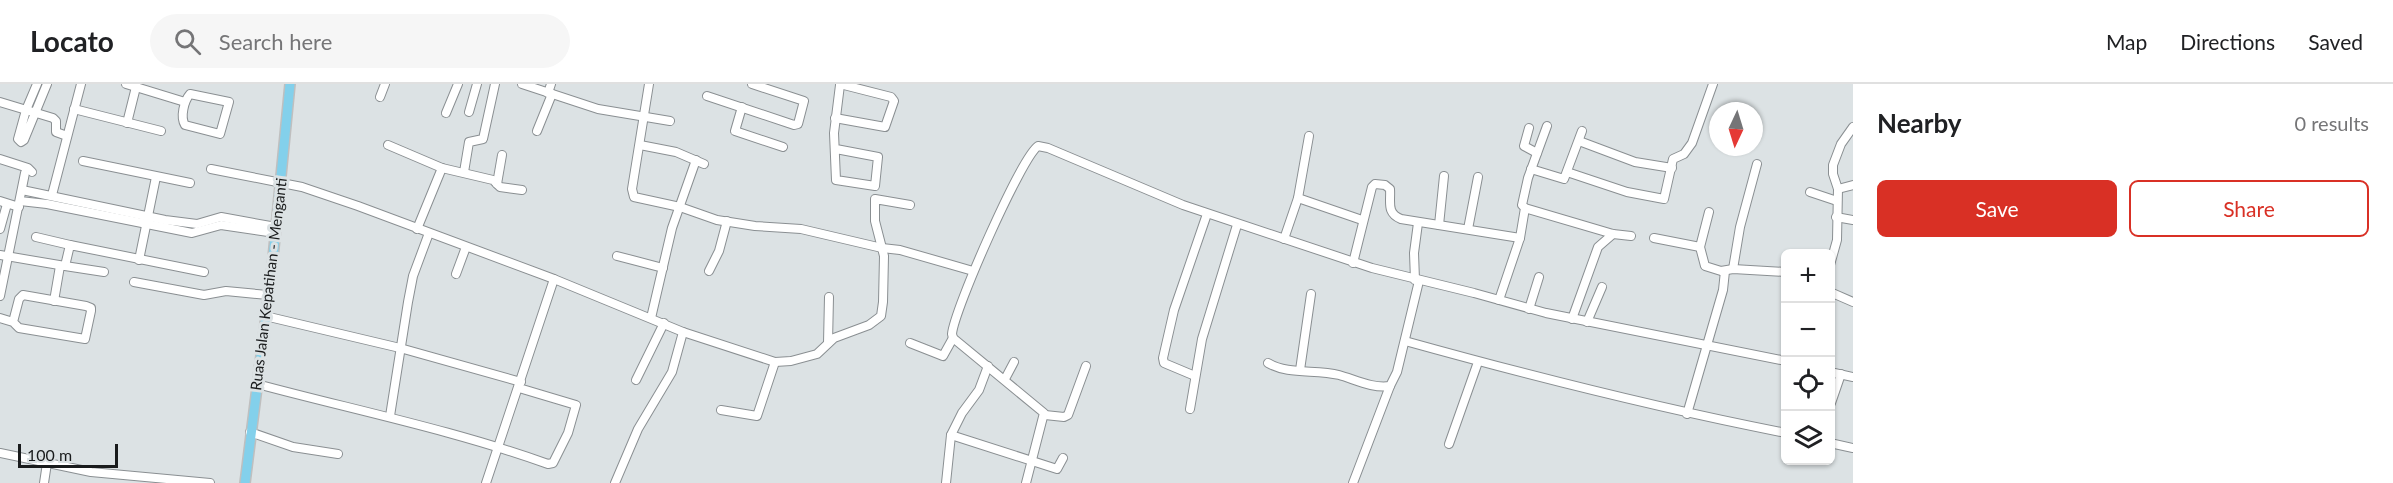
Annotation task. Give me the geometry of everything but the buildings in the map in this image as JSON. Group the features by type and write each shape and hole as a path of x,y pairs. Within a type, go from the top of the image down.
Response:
{"main road":[{"name":"Ruas Jalan Kepatihan - Menganti","path":"245,483 276,230 290,84"}],"street":[{"path":"37,84 26,110 18,139 21,142 24,140 47,84"},
{"path":"52,195 81,84"},
{"path":"126,84 185,102"},
{"path":"380,97 385,84"},
{"path":"446,113 458,84"},
{"path":"469,112 477,84"},
{"path":"464,172 470,141 483,140 495,84"},
{"path":"522,84 598,109 670,121"},
{"path":"537,131 550,94 550,84"},
{"path":"649,84 632,189 634,197 728,221 801,230 900,250 973,271"},
{"path":"707,96 794,125 800,122 804,101 752,84"},
{"path":"1568,172 1627,192 1661,200 1665,198 1673,159 1684,154 1692,142 1713,84"},
{"path":"835,118 885,128 894,101 890,97 840,85 835,118 834,133 836,180 874,186 878,157 836,149"},
{"path":"127,123 136,87"},
{"path":"190,94 226,100 229,105 222,132 216,134 184,125 182,119 185,102 190,94"},
{"path":"0,102 54,118 56,132 68,136"},
{"path":"742,107 735,131 783,147"},
{"path":"74,109 161,131"},
{"path":"1546,126 1531,169 1522,205 1613,234 1631,236"},
{"path":"1834,249 1837,240 1836,217 1839,189 1833,174 1834,159 1853,127"},
{"path":"1529,128 1524,146 1537,153"},
{"path":"1531,169 1562,180 1568,172 1582,131"},
{"path":"1284,239 1298,198 1309,136"},
{"path":"1579,141 1635,162 1672,168"},
{"path":"640,145 676,152 700,162 672,228 651,318"},
{"path":"388,146 442,168 487,178 500,187 522,190"},
{"path":"910,343 944,356 953,339 955,316 973,271 1028,158 1038,146 1048,148 1122,181 1207,214 1353,263 1572,319 1781,359"},
{"path":"497,183 502,155"},
{"path":"0,159 6,164 28,172 25,191 3,255 0,296"},
{"path":"83,161 190,183"},
{"path":"1687,414 1706,346 1710,340 1757,164"},
{"path":"211,168 280,182 358,206 554,279 682,332 775,362 791,361 817,354 828,343 878,320 882,312 884,256 875,221 875,199 910,205"},
{"path":"417,229 442,168"},
{"path":"1439,225 1444,176"},
{"path":"139,260 156,177"},
{"path":"1468,229 1478,177"},
{"path":"1353,263 1372,187 1378,184 1390,189 1390,209 1395,216 1418,223 1520,238"},
{"path":"1839,189 1853,185"},
{"path":"25,191 83,202 148,220"},
{"path":"1810,192 1837,201"},
{"path":"1298,198 1362,220"},
{"path":"80,211 83,202"},
{"path":"0,229 4,203 193,224 212,224 221,217 234,223 276,230"},
{"path":"1499,300 1520,238 1526,208"},
{"path":"1708,212 1700,247 1705,266 1717,271 1781,273"},
{"path":"1195,376 1164,363 1163,358 1174,310 1207,214"},
{"path":"1836,217 1853,220"},
{"path":"709,271 719,251 728,221"},
{"path":"1353,483 1397,372 1405,341 1417,281 1414,254 1418,223"},
{"path":"1190,409 1202,339 1237,225"},
{"path":"390,416 413,276 429,233"},
{"path":"1572,319 1599,247 1613,234"},
{"path":"36,237 204,272"},
{"path":"1654,238 1700,247"},
{"path":"54,301 62,266 70,245"},
{"path":"456,274 466,247"},
{"path":"3,255 104,272"},
{"path":"617,256 663,268"},
{"path":"1529,309 1539,277"},
{"path":"486,483 554,279"},
{"path":"134,282 204,295 226,291 268,296"},
{"path":"1587,322 1602,286"},
{"path":"1300,370 1311,294"},
{"path":"1835,294 1853,302"},
{"path":"0,318 14,322 19,328 85,339 91,308 20,296 14,322"},
{"path":"828,343 830,297"},
{"path":"257,384 390,416 498,446 551,464 568,433 577,408 574,404 520,385 400,348 265,316"},
{"path":"636,380 664,323"},
{"path":"615,483 638,429 672,372 682,332"},
{"path":"953,339 1005,379 1045,415 1064,417 1068,415 1086,366"},
{"path":"1405,341 1478,362 1687,414 1781,432"},
{"path":"721,410 757,416 775,362"},
{"path":"1005,379 1014,362"},
{"path":"1449,444 1478,362"},
{"path":"1268,363 1287,369 1337,374 1384,387 1390,386"},
{"path":"946,483 951,435 962,413 979,390 988,366"},
{"path":"1835,373 1853,377"},
{"path":"1835,391 1841,374"},
{"path":"1026,483 1045,415"},
{"path":"250,432 293,447 338,454"},
{"path":"951,435 1057,470 1063,458"},
{"path":"1835,444 1853,448"},
{"path":"0,453 129,476 210,483"},
{"path":"44,483 47,463"}]}
